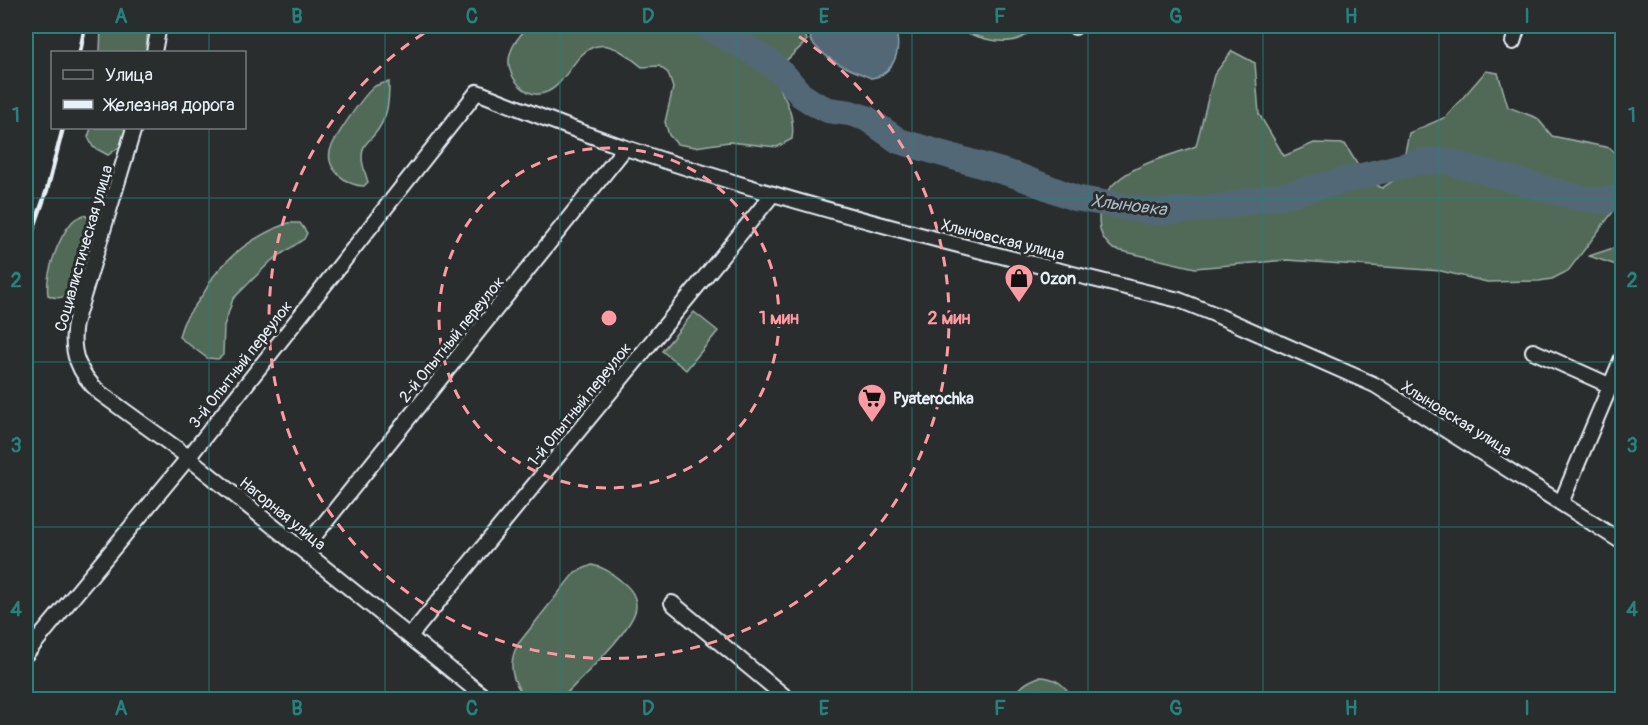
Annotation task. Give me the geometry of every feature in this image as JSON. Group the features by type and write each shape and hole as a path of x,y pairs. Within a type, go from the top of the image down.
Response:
{"street":[{"path":"154,51 159,26"},
{"path":"1513,42 1518,26"},
{"name":"Хлыновская улица","path":"477,92 625,148 773,194 939,240 1179,300 1375,385 1623,542"},
{"name":"3-й Опытный переулок","path":"26,654 188,458 477,92"},
{"name":"Социалистическая улица","path":"73,343 75,323 135,129"},
{"name":"2-й Опытный переулок","path":"303,550 625,148"},
{"name":"1-й Опытный переулок","path":"410,636 773,194"},
{"name":"Нагорная улица","path":"73,343 78,367 87,381 188,458 488,699"},
{"path":"1533,351 1611,386"},
{"path":"1561,503 1623,358"},
{"path":"672,603 789,699"}],"green space":[{"path":"101,26 148,26 146,51 100,51"},
{"path":"529,26 794,26 805,34 807,40 786,61 777,76 778,86 791,116 792,139 777,147 729,142 695,147 677,144 669,135 665,122 673,88 668,73 659,66 642,67 622,52 610,47 598,46 589,49 575,62 563,79 548,92 530,93 513,77 509,61 517,39"},
{"path":"947,26 1036,26 1021,38 1003,41 984,38"},
{"path":"1232,51 1255,63 1259,114 1284,156 1314,143 1345,144 1366,179 1382,188 1400,176 1409,133 1446,117 1486,71 1498,73 1508,107 1537,118 1552,136 1610,148 1622,160 1622,200 1568,271 1552,279 1539,281 1487,282 1441,271 1287,260 1195,268 1113,249 1101,231 1099,217 1102,201 1110,188 1135,169 1196,146 1214,75"},
{"path":"389,82 385,116 362,154 368,182 364,186 351,183 340,176 331,164 332,145 364,97 375,86"},
{"path":"91,129 125,129 126,131 122,145 108,155 93,147 88,137"},
{"path":"84,215 99,223 80,282 78,287 68,295 52,297 48,295 48,286 57,247 72,222"},
{"path":"288,223 300,223 307,233 304,239 271,261 233,299 224,326 223,355 218,359 207,358 179,337 185,320 220,268 247,245"},
{"path":"1622,245 1622,267 1589,256"},
{"path":"694,312 718,331 686,370 662,351"},
{"path":"592,565 607,570 629,588 636,602 634,615 617,640 561,699 527,699 513,673 513,659 518,644 575,572"},
{"path":"1039,677 1050,678 1059,683 1073,699 1014,699 1024,685"}],"water":[{"path":"828,26 892,26 898,41 892,65 879,76 871,78 831,59 810,40 811,36"}],"waterway":[{"name":"Хлыновка","path":"704,26 772,64 801,95 815,104 828,110 866,118 899,141 1018,176 1075,198 1154,212 1189,210 1293,193 1418,162 1446,161 1575,197 1603,201 1622,197"}],"railway":[{"path":"80,51 85,26"},
{"path":"26,250 47,190 63,129"}],"place":[{"name":"Ozon","path":"1019,304"},
{"name":"Pyaterochka","path":"872,424"}]}
